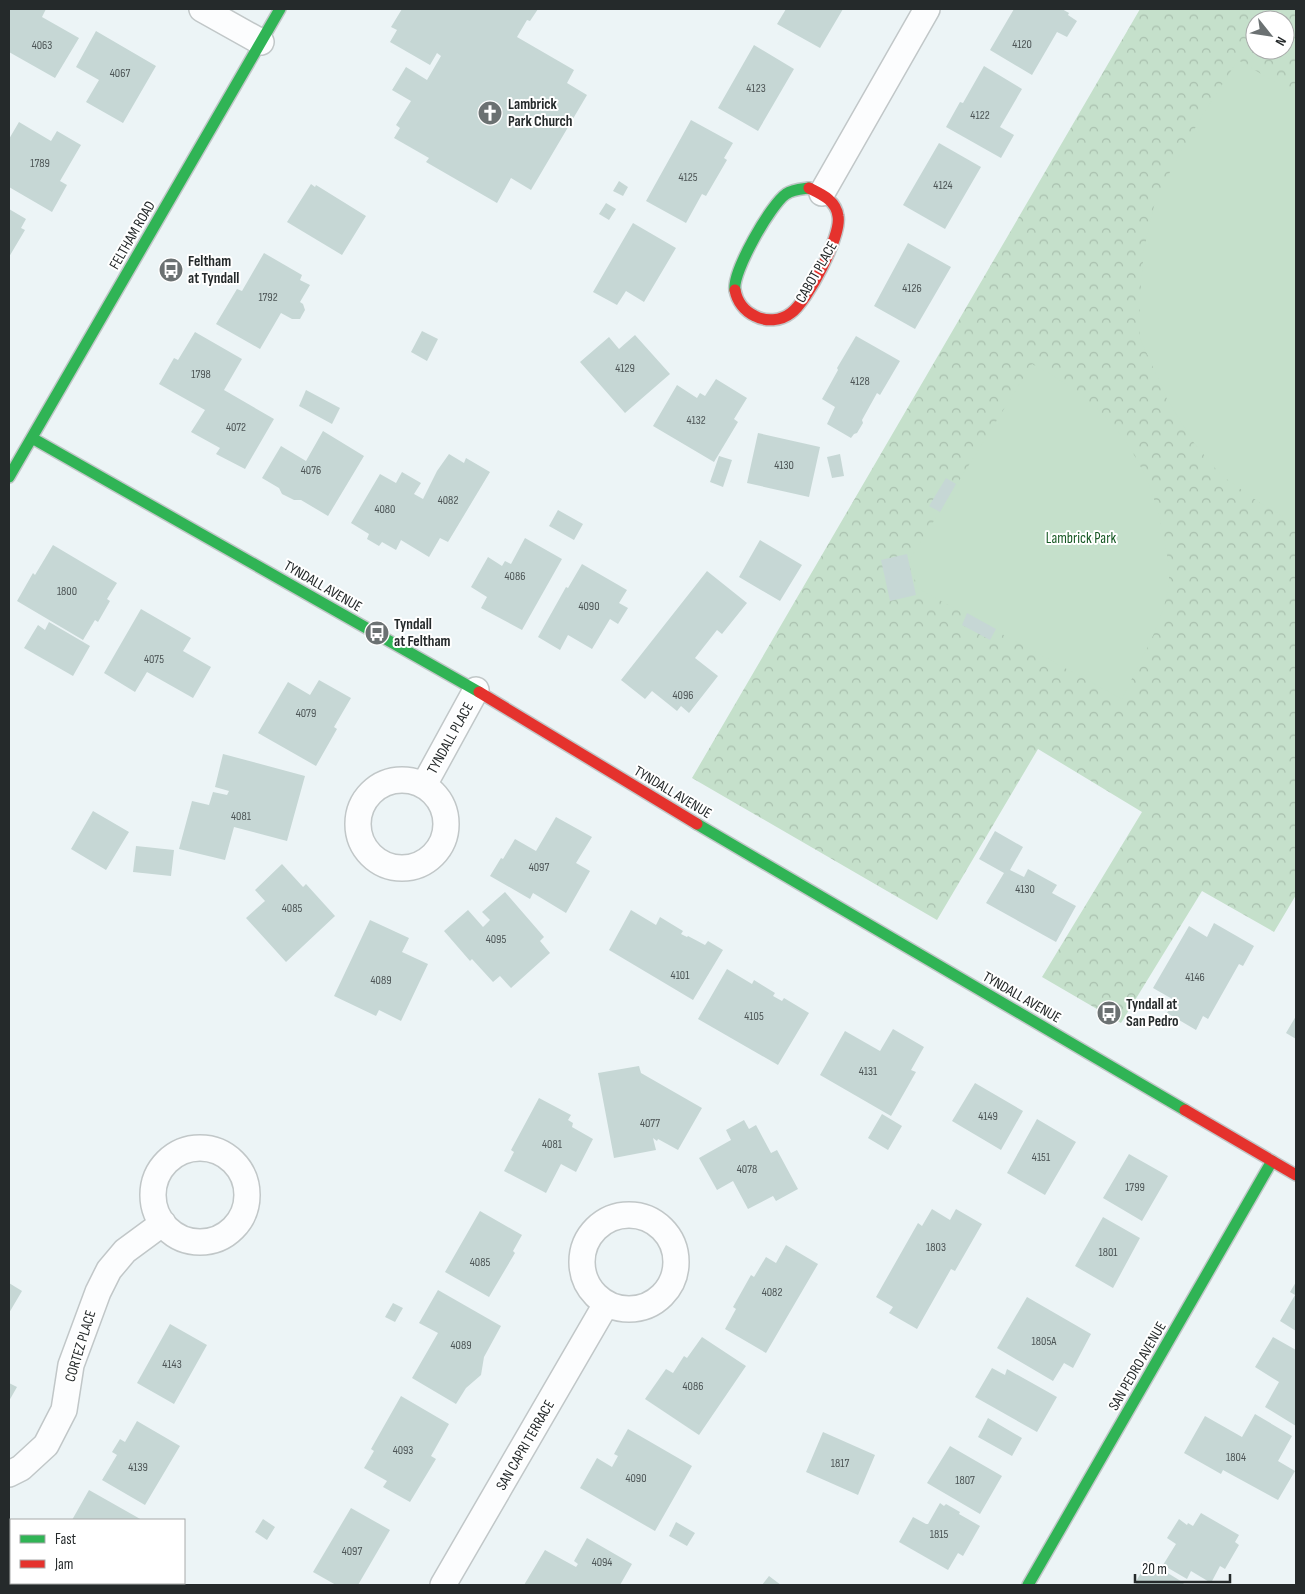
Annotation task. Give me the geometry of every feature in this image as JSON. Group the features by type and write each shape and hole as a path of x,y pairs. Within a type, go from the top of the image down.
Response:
{"street":[{"path":"202,9 261,42"},
{"name":"FELTHAM ROAD","path":"9,477 280,9"},
{"path":"822,193 927,9"},
{"name":"CABOT PLACE","path":"809,188 822,193 832,202 839,214 839,228 836,240 800,304 789,315 775,320 760,319 746,311 737,299 734,284 738,269 774,206 783,195 796,189 809,188"},
{"name":"TYNDALL AVENUE","path":"32,438 476,690 748,855 1296,1175"},
{"name":"TYNDALL PLACE","path":"424,785 476,690"},
{"name":"SAN PEDRO AVENUE","path":"1028,1585 1272,1161"},
{"name":"CORTEZ PLACE","path":"9,1474 21,1468 46,1445 64,1410 71,1365 98,1292 109,1270 125,1251 163,1224"},
{"name":"SAN CAPRI TERRACE","path":"443,1585 606,1304"}],"green space":[{"name":"Lambrick Park","path":"1140,9 1296,9 1296,895 1274,932 1202,891 1121,1023 1042,977 1142,812 1038,749 937,920 692,778"},
{"path":"1238,60 1296,95 1296,524 1260,503 1221,475 1194,443 1167,399 1140,338 1140,296 1144,249 1155,202 1174,164"},
{"path":"1032,364 1081,395 1119,432 1134,454 1146,478 1156,505 1167,557 1169,571 1168,586 1159,621 1148,648 1122,699 917,588 910,559"}],"building":[{"path":"9,9 46,9 42,17 79,38 55,78 9,52"},
{"name":"Lambrick Park Church","path":"402,9 538,9 530,21 527,20 517,37 574,70 567,83 587,95 531,190 511,178 497,203 426,162 429,158 394,138 400,128 396,125 411,101 392,90 406,67 427,80 441,56 437,53 430,65 390,42 397,30 391,27"},
{"path":"786,9 843,9 820,48 777,24"},
{"path":"1014,9 1062,9 1077,21 1067,37 1057,32 1032,75 990,50"},
{"path":"96,31 156,66 123,123 86,102 99,80 76,67"},
{"path":"754,45 794,69 758,131 718,108"},
{"path":"984,66 1022,89 1000,127 1014,135 1001,158 946,127 960,102 963,103"},
{"path":"691,120 733,143 724,158 727,160 706,196 702,194 686,223 646,201"},
{"path":"19,122 51,141 57,131 81,145 60,181 67,185 52,212 9,187 9,139"},
{"path":"939,143 981,167 945,229 903,205"},
{"path":"619,181 628,187 623,196 613,191"},
{"path":"311,184 315,187 316,185 366,216 342,255 287,222"},
{"path":"606,203 616,209 609,220 599,214"},
{"path":"9,209 26,219 21,228 25,230 9,257"},
{"path":"633,223 676,248 644,302 626,291 617,305 593,292"},
{"path":"908,243 951,267 915,329 874,306"},
{"path":"264,253 302,275 300,280 310,285 300,302 305,310 300,319 292,319 281,313 260,349 216,324 237,289 242,291"},
{"path":"422,331 438,339 427,361 411,352"},
{"path":"195,332 242,359 224,390 274,419 245,469 216,454 220,448 191,432 205,410 159,384 174,358 178,360"},
{"path":"635,335 670,374 625,413 580,362 609,337 619,349"},
{"path":"856,336 900,361 880,395 877,393 857,433 851,438 827,424 835,407 822,399 838,370 837,368"},
{"path":"716,379 747,398 734,419 738,422 714,462 653,426 677,385 697,398 700,393 705,396"},
{"path":"306,390 340,408 332,424 299,406"},
{"path":"323,431 364,456 328,516 301,500 294,500 282,494 279,488 262,478 281,446 306,461"},
{"path":"758,433 820,447 809,497 747,483"},
{"path":"449,454 464,463 466,458 490,472 448,542 440,538 429,557 401,540 396,550 382,542 379,546 367,539 369,534 351,523 380,474 396,483 402,472 421,483 414,494 423,499 437,471"},
{"path":"840,454 844,476 832,478 827,457"},
{"path":"719,456 732,460 723,487 710,482"},
{"path":"946,478 956,484 940,512 929,506"},
{"path":"558,510 583,524 574,540 549,526"},
{"path":"525,538 562,559 522,630 481,608 487,597 471,587 488,557 502,566 505,561 511,564"},
{"path":"760,540 802,565 780,601 739,577"},
{"path":"53,545 117,583 107,599 110,601 98,622 95,620 83,640 17,601 33,573 35,575"},
{"path":"907,554 916,595 890,601 881,560"},
{"path":"582,564 627,590 619,603 628,608 618,624 610,619 592,649 568,635 560,650 538,637 566,587 568,588"},
{"path":"707,571 747,603 722,634 717,630 695,658 718,676 689,713 681,706 677,711 652,691 645,699 621,680"},
{"path":"141,609 191,638 183,651 211,667 193,698 147,672 135,692 104,673"},
{"path":"967,613 996,629 990,640 962,625"},
{"path":"49,622 90,646 73,676 24,648 38,625 45,630"},
{"path":"319,680 351,698 334,727 337,729 316,766 258,733 288,682 310,695"},
{"path":"223,754 305,776 287,841 234,827 225,860 179,849 192,801 209,805 213,792 227,795 229,791 215,787"},
{"path":"93,811 129,832 106,870 71,849"},
{"path":"556,817 592,837 576,863 590,871 566,913 533,893 530,899 490,876 515,839 536,851"},
{"path":"995,831 1023,847 1010,870 1024,877 1028,869 1057,885 1052,893 1076,906 1056,942 986,903 1004,873 979,859"},
{"path":"136,846 174,850 171,876 133,872"},
{"path":"282,864 303,887 306,884 335,916 286,962 246,918 265,901 255,890"},
{"path":"505,892 544,937 540,941 550,953 511,988 500,976 493,982 472,959 470,961 444,931 468,910 483,927 490,920 482,912"},
{"path":"631,910 656,925 660,917 683,931 681,934 705,945 708,941 723,950 693,1000 609,950"},
{"path":"370,920 409,938 402,952 428,964 401,1021 379,1010 376,1016 334,996"},
{"path":"1214,923 1254,946 1243,966 1239,964 1208,1019 1203,1016 1196,1030 1167,1013 1174,1000 1153,988 1189,926 1207,937"},
{"path":"727,969 752,984 754,980 775,993 773,996 782,1001 784,998 809,1013 778,1065 698,1019"},
{"path":"1296,1016 1296,1039 1286,1033"},
{"path":"893,1029 924,1047 911,1070 916,1072 891,1116 820,1075 845,1031 880,1051"},
{"path":"639,1066 641,1073 702,1108 678,1150 653,1138 656,1150 614,1158 598,1073"},
{"path":"975,1083 1023,1111 1001,1150 952,1121"},
{"path":"539,1098 571,1115 568,1120 573,1123 572,1127 593,1139 576,1172 561,1164 546,1193 504,1171 514,1152 511,1150"},
{"path":"882,1114 902,1126 888,1150 868,1138"},
{"path":"1037,1119 1076,1142 1045,1195 1007,1173"},
{"path":"744,1120 749,1129 756,1125 771,1153 777,1150 798,1189 776,1201 773,1196 748,1209 733,1181 717,1190 699,1158 731,1140 726,1130"},
{"path":"1129,1154 1168,1176 1142,1221 1103,1198"},
{"path":"932,1209 950,1220 956,1209 982,1224 955,1271 951,1269 917,1329 889,1313 893,1307 876,1297 918,1223 922,1226"},
{"path":"480,1211 522,1235 513,1251 515,1253 489,1297 445,1272"},
{"path":"1103,1217 1140,1238 1113,1288 1075,1266"},
{"path":"786,1245 818,1264 766,1353 725,1329 736,1309 733,1307 751,1275 754,1277 766,1257 776,1263"},
{"path":"1296,1282 1296,1331 1280,1321 1295,1295 1290,1292"},
{"path":"9,1283 22,1291 9,1313"},
{"path":"438,1290 501,1326 484,1357 481,1375 466,1388 456,1404 412,1378 438,1333 419,1323"},
{"path":"1027,1297 1091,1334 1073,1368 1064,1363 1053,1381 997,1348"},
{"path":"393,1303 403,1308 395,1322 385,1317"},
{"path":"170,1324 207,1345 174,1404 137,1383"},
{"path":"702,1337 746,1366 699,1435 645,1399 666,1369 673,1373 684,1356 687,1358"},
{"path":"1273,1337 1296,1350 1296,1426 1265,1407 1279,1382 1255,1367"},
{"path":"992,1368 1005,1375 1007,1369 1057,1397 1037,1432 975,1397"},
{"path":"9,1383 17,1387 9,1401"},
{"path":"401,1396 449,1424 431,1456 436,1459 410,1502 383,1487 387,1481 364,1468 374,1451 371,1449"},
{"path":"1255,1414 1292,1436 1278,1461 1295,1471 1278,1500 1223,1470 1221,1474 1184,1453 1205,1416 1242,1437"},
{"path":"988,1418 1022,1438 1012,1456 978,1437"},
{"path":"137,1421 180,1446 145,1505 102,1480 117,1455 112,1452 120,1439 125,1442"},
{"path":"628,1429 692,1466 655,1531 580,1488 597,1458 612,1467 618,1456 614,1454"},
{"path":"823,1432 875,1455 858,1495 806,1472"},
{"path":"950,1446 1002,1476 980,1514 927,1483"},
{"path":"89,1490 140,1519 73,1519"},
{"path":"940,1503 944,1506 946,1504 960,1512 959,1514 980,1526 963,1556 958,1553 948,1570 899,1542 913,1517 928,1524"},
{"path":"351,1508 390,1530 358,1585 336,1585 313,1572"},
{"path":"1201,1513 1239,1535 1235,1542 1239,1545 1225,1569 1220,1566 1211,1583 1191,1571 1187,1579 1163,1565 1176,1544 1167,1538 1179,1519 1187,1525 1188,1523 1193,1526"},
{"path":"263,1519 275,1527 267,1540 255,1532"},
{"path":"676,1522 695,1533 687,1546 669,1536"},
{"path":"587,1538 632,1564 620,1585 524,1585 545,1550 576,1567 578,1564 574,1561"},
{"path":"1148,1561 1184,1583 1182,1585 1138,1585 1135,1583"},
{"path":"769,1576 781,1585 762,1585"},
{"path":"11,1584 60,1584 59,1585"}],"traffic: fast":[{"path":"9,477 280,9"},
{"path":"735,290 736,281 746,254 771,211 779,200 789,192 809,188"},
{"path":"32,438 479,692"},
{"path":"697,824 1185,1110"},
{"path":"1028,1585 1272,1161"}],"traffic: jam":[{"path":"735,290 737,298 744,308 759,318 769,320 787,316 806,296 829,252 838,225 837,210 831,202 809,188"},
{"path":"479,692 697,824"},
{"path":"1185,1110 1296,1175"}],"place":[{"name":"Lambrick Park Church","path":"490,113"},
{"name":"Feltham at Tyndall","path":"171,270"},
{"name":"Tyndall at Feltham","path":"377,633"},
{"name":"Tyndall at San Pedro","path":"1109,1013"}]}
